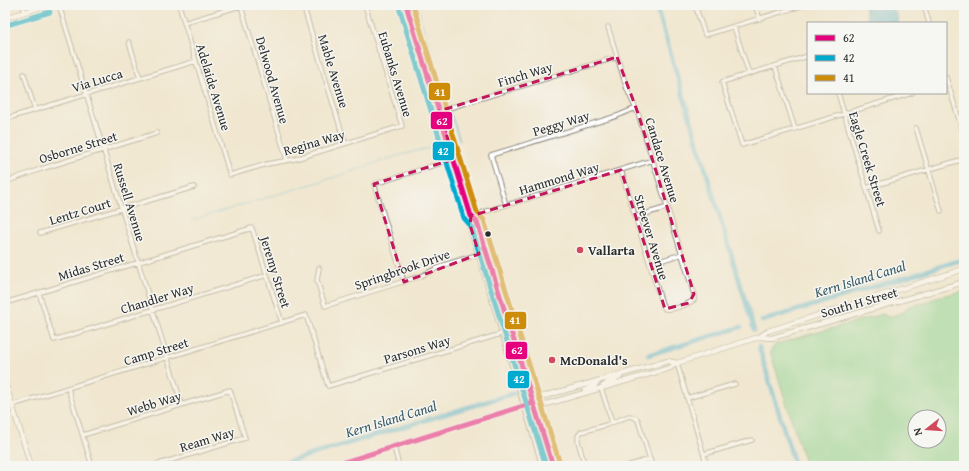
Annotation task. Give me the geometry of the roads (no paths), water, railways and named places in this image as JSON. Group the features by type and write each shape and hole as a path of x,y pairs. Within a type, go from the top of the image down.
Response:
{"main road":[{"path":"406,5 471,216 470,225 543,466"},
{"path":"471,216 477,222 553,466"}],"street":[{"path":"23,5 25,12"},
{"path":"5,18 48,5"},
{"name":"Russell Avenue","path":"59,5 182,405"},
{"name":"Adelaide Avenue","path":"179,5 230,175"},
{"path":"184,23 242,5"},
{"name":"Delwood Avenue","path":"242,5 287,160"},
{"name":"Mable Avenue","path":"303,5 345,143"},
{"name":"Eubanks Avenue","path":"365,5 402,126"},
{"path":"695,5 704,35 804,5"},
{"path":"755,5 760,19"},
{"path":"924,5 929,22"},
{"name":"Candace Avenue","path":"608,27 627,89 639,116 694,294 694,300 689,303 665,309"},
{"path":"734,27 749,74"},
{"path":"129,42 140,78"},
{"name":"Finch Way","path":"439,111 617,56"},
{"path":"807,56 722,82 742,145 909,94"},
{"name":"Via Lucca","path":"5,119 196,61"},
{"path":"775,66 795,129"},
{"path":"24,74 35,110"},
{"path":"947,82 963,128 964,136"},
{"name":"Eagle Creek Street","path":"838,94 879,232"},
{"path":"892,94 893,99"},
{"name":"Peggy Way","path":"506,205 491,155 617,116 636,108"},
{"name":"Regina Way","path":"230,175 267,164 295,158 402,126"},
{"path":"916,128 940,211"},
{"name":"Osborne Street","path":"5,182 41,169 157,133"},
{"path":"404,282 374,184 454,159"},
{"path":"866,188 964,159"},
{"name":"Hammond Way","path":"471,216 653,160"},
{"name":"Streever Avenue","path":"621,170 662,304 665,309"},
{"name":"Lentz Court","path":"40,233 194,187"},
{"path":"635,217 668,207"},
{"name":"Midas Street","path":"5,303 252,228"},
{"name":"Jeremy Street","path":"252,228 282,323"},
{"name":"Springbrook Drive","path":"319,268 316,280 325,306 404,282 444,265 486,252"},
{"path":"650,264 682,254"},
{"name":"South H Street","path":"533,403 543,405 670,368 677,363 759,337 768,331 964,269"},
{"name":"Chandler Way","path":"39,292 54,340 267,275"},
{"name":"South H Street","path":"759,337 772,338 964,282"},
{"path":"890,292 894,303"},
{"name":"Camp Street","path":"12,405 306,316 328,386"},
{"name":"Parsons Way","path":"328,386 511,331"},
{"name":"South H Street","path":"332,466 525,406 533,403 540,397 668,361 677,363"},
{"path":"677,363 707,466"},
{"path":"612,422 602,388 609,382 640,369"},
{"path":"575,396 594,386 598,381"},
{"path":"5,382 31,466"},
{"path":"687,398 735,384"},
{"path":"68,388 92,466"},
{"name":"Webb Way","path":"83,435 230,390 245,438"},
{"path":"585,466 578,441 578,436 581,432 629,416 638,420 652,466"},
{"name":"Ream Way","path":"152,466 245,438"},
{"path":"704,454 752,440"},
{"path":"394,447 399,466"},
{"path":"627,466 650,459"}],"water":[{"path":"864,5 893,5 899,22 867,22 867,15"}],"waterway":[{"path":"418,5 448,106"},
{"path":"656,5 754,330"},
{"path":"449,109 460,141"},
{"path":"192,220 332,178 397,156 437,146"},
{"name":"Kern Island Canal","path":"762,321 964,259"},
{"name":"Kern Island Canal","path":"648,355 741,327"},
{"path":"759,347 795,466"},
{"name":"Kern Island Canal","path":"274,466 515,393"}],"place":[{"name":"Vallarta","path":"580,250"},
{"name":"McDonald's","path":"552,360"}]}
